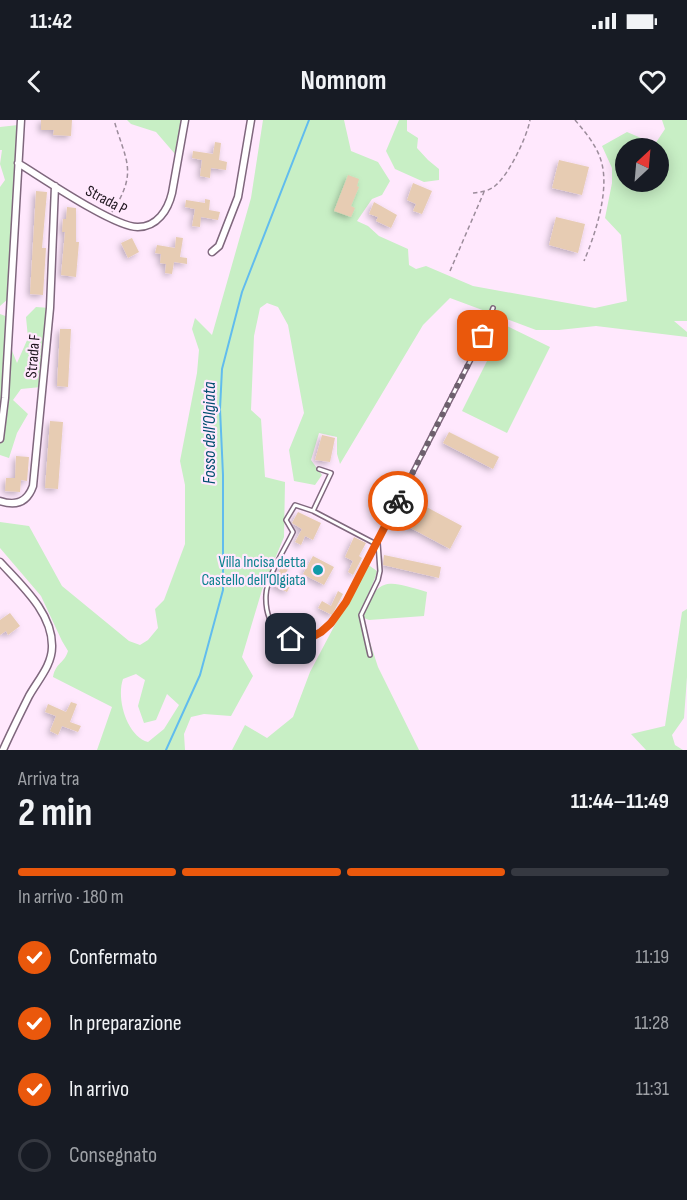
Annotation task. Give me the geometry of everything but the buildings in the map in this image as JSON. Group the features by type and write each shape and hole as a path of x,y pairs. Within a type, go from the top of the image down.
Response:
{"street":[{"name":"Strada F","path":"0,439 21,120"},
{"name":"Strada P","path":"18,163 108,218 128,226 138,227 150,224 164,213 172,194 184,120"},
{"path":"212,252 219,246 238,197 251,120"},
{"name":"Strada F","path":"0,501 11,504 20,502 27,497 33,486 50,308 55,186"},
{"path":"0,562 40,609 50,631 52,648 48,666 3,750"}],"lane":[{"path":"376,544 313,511 295,505 286,520 293,532 270,579 266,594 267,613 273,628 281,636 291,639 308,639 331,623 346,602 376,544 483,336 493,308"},
{"path":"313,511 331,472 319,469"},
{"path":"370,656 361,615 378,580 379,538"}],"path":[{"path":"108,218 129,174 128,158 114,120"},
{"path":"473,193 484,192 496,185 524,140 530,120"},
{"path":"575,120 596,149 604,177 597,225 584,261"},
{"path":"450,271 484,192"}],"green space":[{"path":"127,120 183,120 175,154 156,132 131,124"},
{"path":"263,120 344,120 351,151 378,162 390,181 382,195 372,199 357,221 368,226 379,236 408,249 409,265 416,269 426,266 473,286 595,308 627,301 621,235 605,218 612,183 612,168 602,146 615,139 615,192 669,192 669,138 659,138 665,129 662,120 687,120 687,321 674,321 687,332 687,337 596,326 536,330 450,298 423,325 340,464 337,454 337,437 319,433 311,460 322,475 315,485 294,481 289,450 304,413 288,325 278,307 267,303 260,308 254,336 251,410 261,419 265,477 285,482 284,537 262,590 242,657 253,676 231,716 204,714 191,717 184,734 185,750 97,750 112,707 53,677 56,668 68,651 41,596 0,548 0,522 29,526 62,586 129,641 140,645 148,640 158,628 155,609 164,600 185,544 185,485 180,461 197,373 199,350 192,329 195,318 212,335 251,198","holes":["136,674 145,680 138,706 144,723 156,720 167,694 179,705 164,729 148,742 134,732 129,725 121,696 123,679"]},
{"path":"399,120 407,120 407,131 418,138 417,148 439,169 439,180 424,182 395,169 386,151"},
{"path":"18,125 14,177 17,177 8,299 0,306 0,187 5,180 0,164 2,150 0,150 0,127"},
{"path":"627,132 641,138 616,138"},
{"path":"36,307 50,308 41,387 21,389 13,400 28,414 17,433 9,458 0,455 0,314 8,317 8,341 17,363 28,338 26,317"},
{"path":"505,325 550,347 507,433 462,411"},
{"path":"367,564 377,571 364,605 361,617 364,617 362,614 375,592 387,584 427,592 424,616 369,620 364,618 363,621 378,667 419,750 232,750 245,725 267,738 293,717 310,672"},
{"path":"687,609 687,677 684,718 672,735 675,745 683,750 646,750 631,734 665,726 682,612"}],"waterway":[{"name":"Fosso dell’Olgiata","path":"166,750 200,675 223,590 223,475 220,409 222,369 242,292 309,120"}],"way so far":[{"path":"398,501 483,336"}],"place":[{"name":"Villa Incisa detta Castello dell'Olgiata","path":"318,570"}],"route":[{"path":"291,639 308,639 331,623 346,602 398,501"}]}
